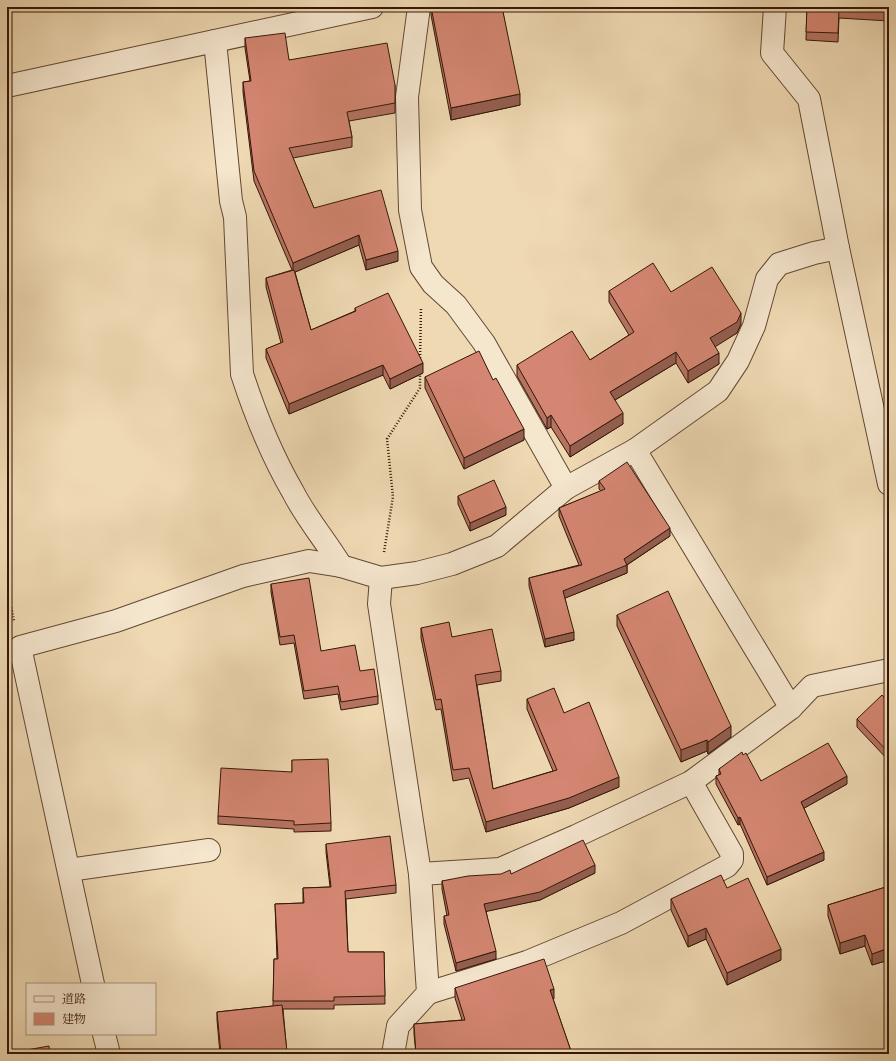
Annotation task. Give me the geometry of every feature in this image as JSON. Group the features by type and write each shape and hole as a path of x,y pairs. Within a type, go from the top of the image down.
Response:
{"street":[{"path":"7,86 372,7"},
{"path":"420,7 407,97 410,210 421,267 433,284 456,305 484,342 566,488"},
{"path":"775,7 772,53 809,99 838,248 889,484"},
{"path":"215,41 231,201 235,217 242,374 249,395 293,493 328,543 341,566"},
{"path":"93,983 20,647 116,621 243,576 309,561 341,566 381,578 417,573 452,564 497,546 566,488 635,450 718,391 738,361 754,326 768,279 779,264 814,253 838,248"},
{"path":"635,450 790,708"},
{"path":"381,578 379,604 420,874 428,993"},
{"path":"420,874 500,869 576,836 691,782 790,708 812,686 889,670"},
{"path":"393,1054 398,1026 428,993 527,962 614,926 727,866 732,860 732,854 691,782"},
{"path":"69,870 209,850"},
{"path":"104,1035 109,1054"}],"path":[{"path":"381,578 393,498 387,438 420,388 421,267"},
{"path":"7,587 20,647"}],"building":[{"path":"431,7 502,7 520,94 451,108"},
{"path":"807,7 889,7 889,12 839,10 838,33 806,32"},
{"path":"285,33 289,60 387,43 395,85 395,103 347,112 352,137 289,148 314,208 381,190 398,251 366,260 359,235 293,263 254,171 243,82 251,81 245,38"},
{"path":"653,263 671,292 712,267 741,313 737,322 710,338 719,353 688,371 676,352 610,392 623,413 570,446 551,415 547,418 517,365 572,331 590,360 634,332 609,291"},
{"path":"294,270 311,330 356,311 355,308 388,293 423,363 390,379 383,365 289,404 266,349 283,342 266,278"},
{"path":"479,351 493,380 496,378 524,429 464,458 425,377"},
{"path":"627,462 670,528 624,559 627,565 563,591 574,632 545,639 529,578 582,565 559,508 605,489 599,481"},
{"path":"494,480 506,507 470,523 458,496"},
{"path":"309,578 321,651 355,645 360,671 374,669 378,696 341,702 338,686 304,691 294,635 280,637 271,584"},
{"path":"668,591 731,726 708,742 707,740 681,750 617,615"},
{"path":"449,622 452,637 492,629 501,671 475,675 493,789 557,770 527,699 554,688 564,713 589,702 619,777 569,798 486,822 469,768 453,770 441,699 436,700 421,628"},
{"path":"882,695 889,703 889,753 857,719"},
{"path":"828,743 847,776 801,802 824,852 767,877 740,817 738,818 716,776 721,774 719,769 742,752 743,755 746,753 761,781"},
{"path":"328,759 331,823 294,825 294,821 218,816 221,768 292,772 292,760"},
{"path":"390,836 396,885 345,891 348,952 384,952 385,996 334,997 334,1001 273,1001 274,959 278,959 275,904 304,903 303,888 331,887 326,844"},
{"path":"583,840 595,865 540,892 484,904 496,951 456,963 444,916 449,915 442,881 468,876 501,874 510,870 511,874"},
{"path":"721,875 727,888 748,878 781,949 727,973 706,928 688,936 671,899"},
{"path":"889,886 889,948 872,954 865,935 840,943 828,905"},
{"path":"544,959 554,989 550,990 572,1054 416,1054 414,1024 465,1020 455,988"},
{"path":"282,1005 287,1052 265,1054 221,1054 217,1012"},
{"path":"49,1046 50,1054 10,1053"}]}
